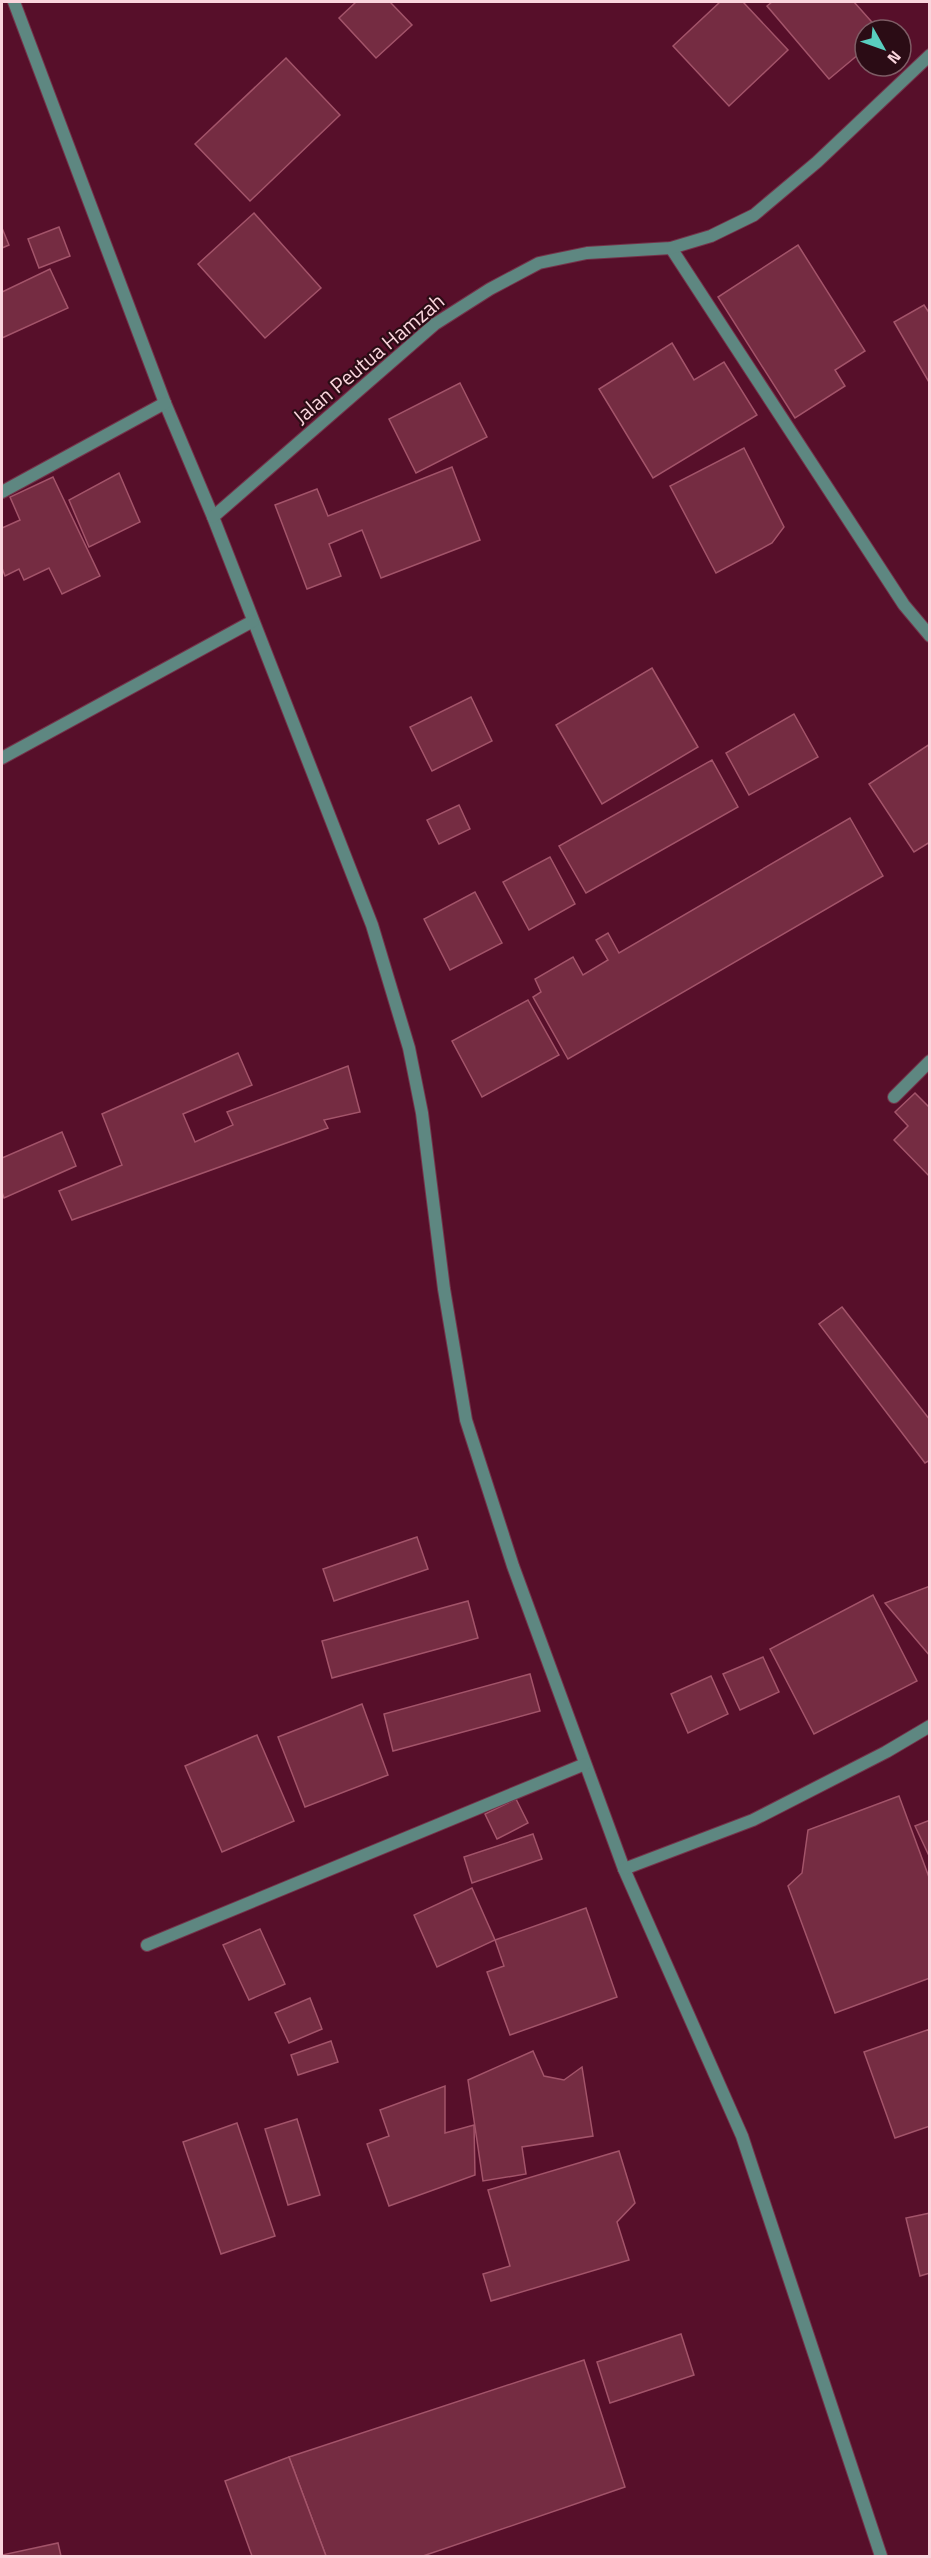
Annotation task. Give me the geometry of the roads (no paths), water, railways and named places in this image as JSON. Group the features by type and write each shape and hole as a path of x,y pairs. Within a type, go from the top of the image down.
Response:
{"street":[{"path":"14,2 165,403 213,517 372,925 409,1048 422,1113 444,1289 466,1420 513,1566 624,1869 742,2136 881,2556"},
{"name":"Jalan Peutua Hamzah","path":"213,517 435,324 490,289 539,263 587,254 671,248 711,236 754,214 817,162 930,55"},
{"path":"671,248 904,604 930,636"},
{"path":"2,492 165,403"},
{"path":"2,758 253,621"},
{"path":"894,1097 930,1062"},
{"path":"624,1869 753,1820 886,1752 930,1726"},
{"path":"147,1945 585,1764"}]}
